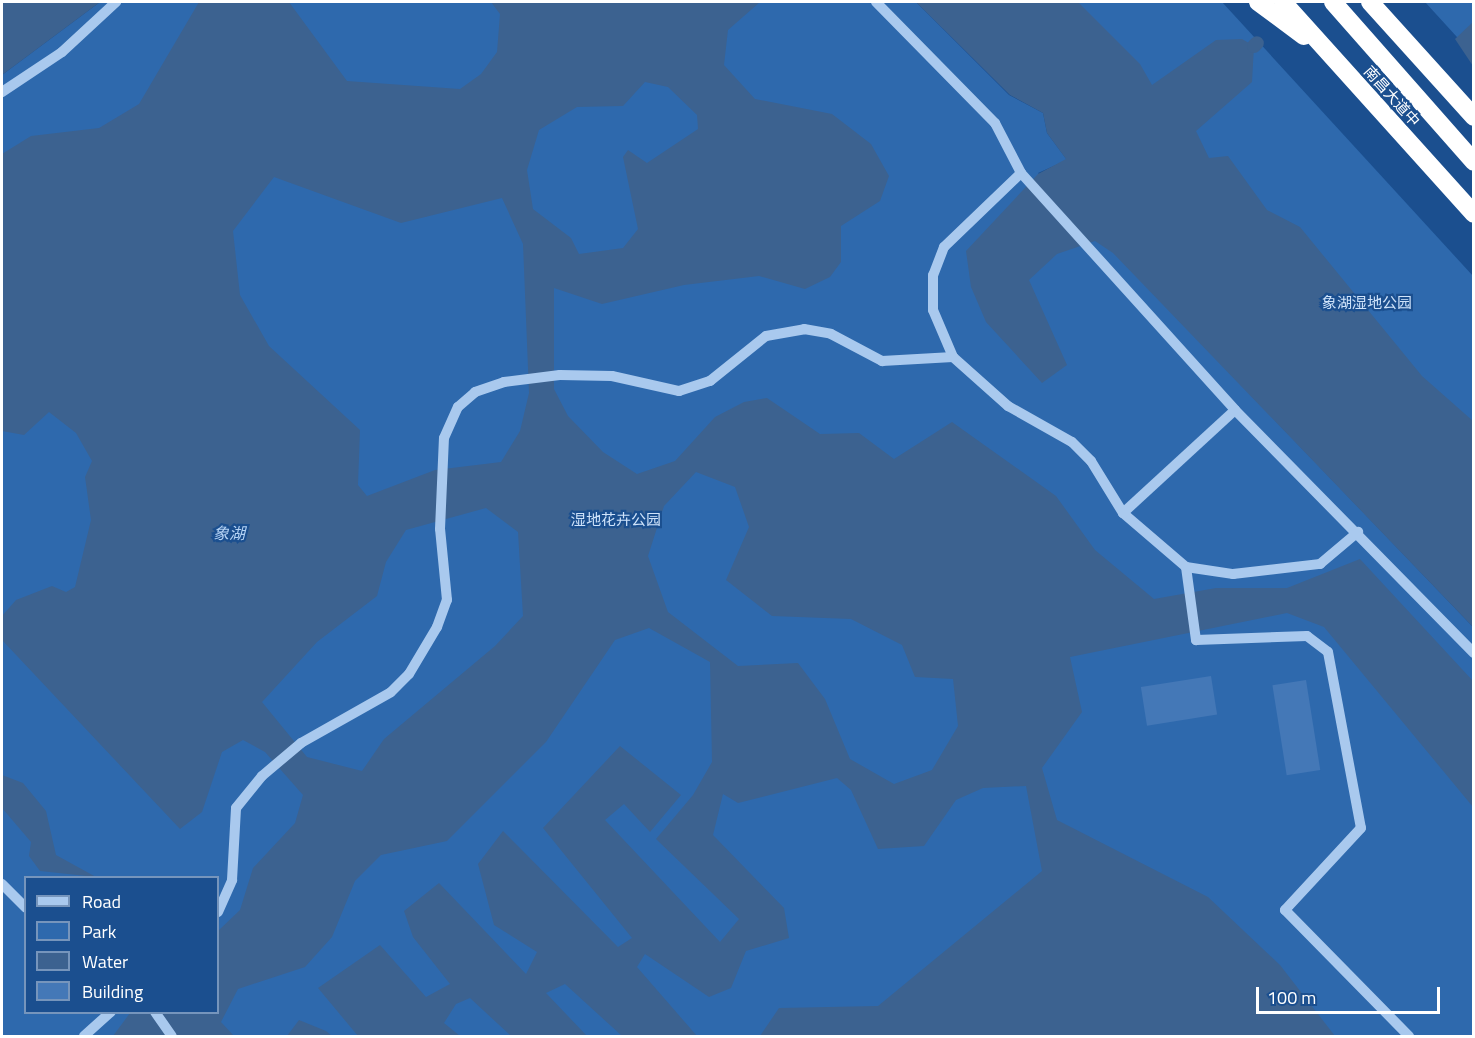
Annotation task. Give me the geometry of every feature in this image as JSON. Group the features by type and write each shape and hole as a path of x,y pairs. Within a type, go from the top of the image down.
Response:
{"highway":[{"path":"1258,2 1334,58"},
{"name":"南昌大道中","path":"1284,2 1473,214"},
{"name":"南昌大道中","path":"1333,2 1473,162"},
{"path":"1370,2 1473,117"}],"street":[{"path":"2,92 62,52 116,2"},
{"path":"876,2 995,123 1023,175 1235,410 1358,532 1473,653"},
{"path":"1023,175 944,247 933,275 933,310 953,357 1008,406 1072,442 1091,461 1123,513 1186,567 1233,574 1320,564 1358,532"},
{"path":"219,910 232,880 236,808 262,776 301,743 391,692 409,674 447,600 440,529 441,463 458,407 475,392 504,382 560,375 612,376 679,391 710,381 766,336 804,329 831,334 882,361 953,357"},
{"path":"1123,513 1235,410"},
{"path":"1186,567 1193,635 1202,641 1307,636 1328,652 1361,828 1285,910 1409,1036"},
{"path":"2,884 24,906"},
{"path":"84,1036 109,1014"},
{"path":"156,1014 172,1036"}],"green space":[{"name":"湿地花卉公园","path":"100,2 916,2 1009,95 1043,113 1047,133 1067,160 1038,173 1473,627 1473,1036 2,1036 2,75"},
{"name":"象湖湿地公园","path":"974,2 1222,2 1473,276 1473,571"},
{"path":"1425,2 1473,2 1473,56 1467,48"}],"water":[{"path":"2,2 100,2 2,75"},
{"name":"象湖","path":"199,2 289,2 347,81 460,89 481,74 497,52 500,14 491,2 760,2 728,30 724,65 755,99 832,114 871,144 889,176 880,201 841,226 841,262 830,277 805,289 759,276 684,285 602,304 554,288 554,389 568,416 603,452 637,474 675,461 715,417 744,402 767,398 820,434 859,433 894,459 952,422 1056,496 1095,550 1154,599 1216,588 1287,588 1360,559 1473,681 1473,807 1324,627 1287,613 1070,657 1082,712 1042,768 1057,820 1208,897 1280,965 1335,1036 760,1036 779,1008 878,1006 1042,871 1026,786 983,788 956,800 924,846 878,849 851,790 837,778 738,803 723,794 713,835 784,908 789,938 746,951 731,988 709,997 645,954 637,967 697,1036 622,1036 565,984 546,993 587,1036 511,1036 470,998 456,1004 444,1023 460,1036 358,1036 318,988 380,945 426,997 450,984 413,937 404,911 439,883 526,974 537,952 494,925 478,864 503,831 618,947 632,938 543,828 620,746 681,795 650,832 624,804 605,820 720,942 739,919 656,839 693,795 712,762 710,662 649,628 615,640 546,742 447,841 381,855 355,881 332,937 305,967 238,989 221,1022 234,1036 113,1036 129,1014 219,1014 219,930 240,910 253,868 295,823 303,795 265,752 243,740 222,752 202,812 180,829 2,640 2,616 16,600 52,586 66,592 75,587 91,520 85,477 92,461 76,433 49,412 24,435 2,431 2,154 31,136 99,128 139,104","holes":["645,82 668,87 697,115 698,129 647,163 628,150 623,157 638,229 623,248 579,254 571,238 533,209 527,170 539,130 577,107 623,106","274,177 401,223 502,198 523,244 529,393 520,431 501,462 435,470 367,496 358,485 360,430 269,346 240,295 233,231","696,472 735,487 749,527 726,580 772,616 851,619 902,645 915,677 953,679 958,726 932,770 894,784 850,759 825,699 798,663 738,666 668,612 648,556 664,506","486,508 518,532 523,616 495,646 384,739 362,771 307,757 262,702 317,642 377,596 386,562 406,530"]},
{"path":"916,2 1078,2 1140,64 1152,85 1216,40 1242,39 1254,46 1252,82 1196,131 1209,158 1228,156 1267,210 1300,227 1422,376 1473,421 1473,627 1113,253 1095,241 1057,254 1029,280 1067,365 1042,383 986,322 971,287 966,251 1038,174 1066,159 1047,133 1043,113 1010,95"},
{"path":"1473,22 1473,66 1455,39"},
{"path":"2,775 23,783 46,811 56,855 94,876 40,871 29,856 31,842 2,808"},
{"path":"299,1020 326,1031 332,1036 287,1036"}],"building":[{"path":"1211,676 1217,715 1147,726 1141,687"},
{"path":"1306,680 1320,770 1287,775 1272,685"}],"waterway":[{"path":"1254,46 1257,43"}]}
